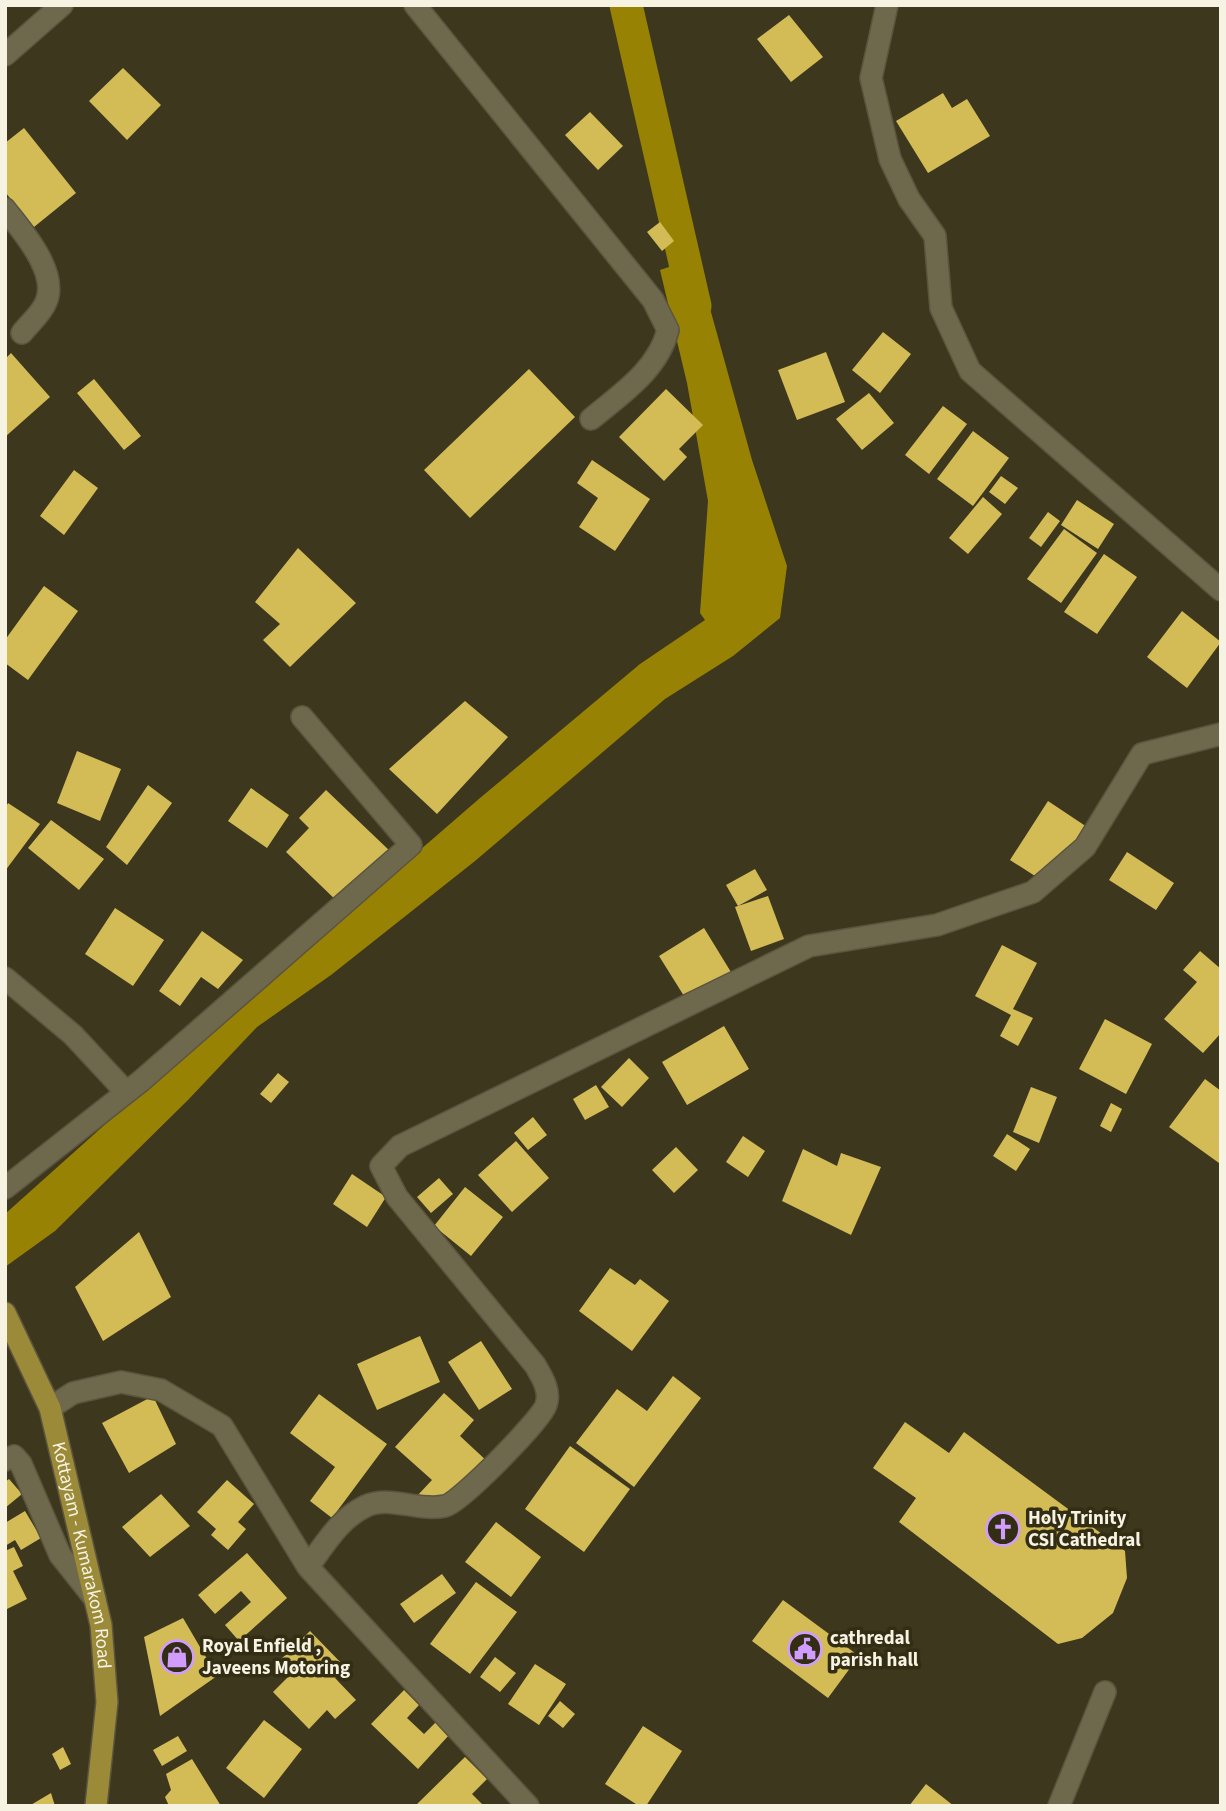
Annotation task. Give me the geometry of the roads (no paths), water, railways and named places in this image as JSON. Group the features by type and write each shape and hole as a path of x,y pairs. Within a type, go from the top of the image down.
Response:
{"main road":[{"name":"Kottayam - Kumarakom Road","path":"6,1314 50,1408 101,1625 107,1702 96,1806"}],"street":[{"path":"5,55 62,5"},
{"path":"415,5 644,290 668,330 662,351 633,384 591,419"},
{"path":"887,5 871,78 874,92 890,159 909,199 936,236 941,308 970,371 1221,590"},
{"path":"5,209 38,252 47,277 47,302 22,333"},
{"path":"5,1188 126,1092 411,845 302,717"},
{"path":"308,1567 345,1518 369,1504 447,1506 472,1488 539,1418 547,1403 547,1387 536,1365 397,1197 381,1166 400,1146 809,946 937,925 1033,891 1084,847 1142,754 1221,734"},
{"path":"5,978 73,1035 126,1092"},
{"path":"50,1408 73,1393 121,1382 161,1390 222,1426 308,1567 528,1806"},
{"path":"5,1460 14,1456 21,1464 60,1555 95,1599"},
{"path":"1059,1806 1105,1692"}],"waterway":[{"path":"626,5 695,306"}],"place":[{"name":"Holy Trinity CSI Cathedral","path":"1003,1529"},
{"name":"cathredal parish hall","path":"805,1649"},
{"name":"Royal Enfield , Javeens Motoring","path":"177,1657"}]}
